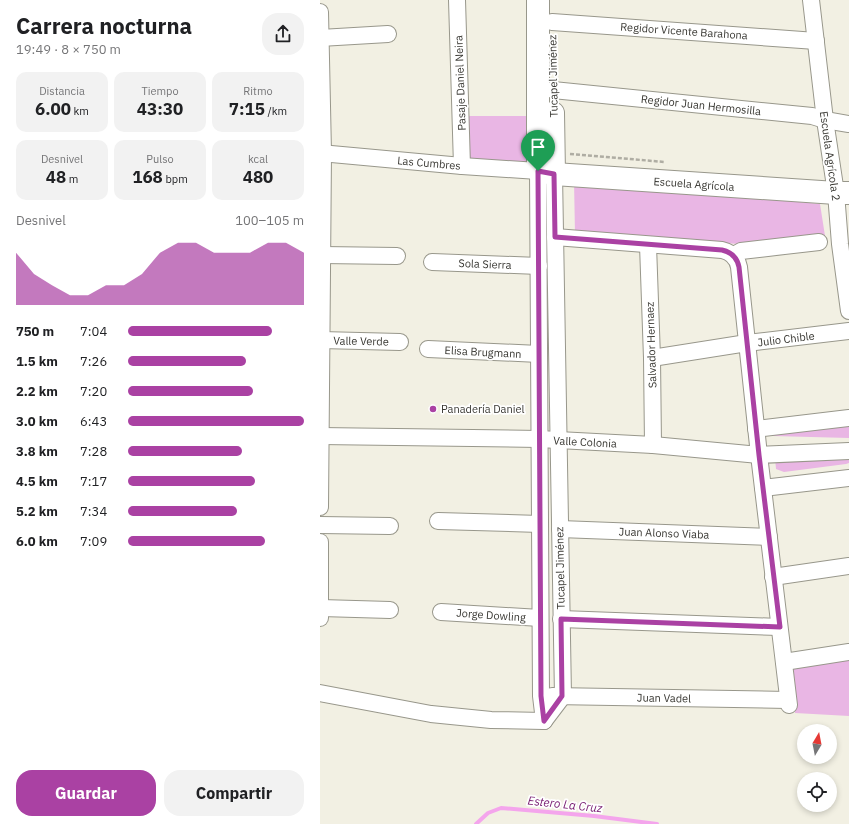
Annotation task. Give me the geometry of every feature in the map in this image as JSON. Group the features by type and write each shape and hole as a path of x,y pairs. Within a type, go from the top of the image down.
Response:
{"street":[{"name":"Pasaje Daniel Neira","path":"457,0 462,166"},
{"name":"Tucapel Jiménez","path":"538,0 546,173 555,237 562,696"},
{"name":"Tucapel Jiménez","path":"544,721 541,696 540,618 539,266 553,90 551,0"},
{"name":"Escuela Agrícola 2","path":"811,0 825,120 842,193 849,311"},
{"path":"320,12 322,255 320,507"},
{"name":"Regidor Vicente Barahona","path":"552,22 816,41"},
{"path":"320,38 388,34"},
{"name":"Regidor Juan Hermosilla","path":"553,90 812,116 849,124"},
{"name":"Las Cumbres","path":"321,153 546,173"},
{"name":"Escuela Agrícola","path":"546,173 842,193"},
{"path":"555,237 722,250 734,256 739,267 756,429 784,662 849,652"},
{"path":"734,256 741,251 819,242"},
{"name":"Salvador Hernaez","path":"648,245 653,445"},
{"path":"322,255 396,256"},
{"name":"Sola Sierra","path":"432,262 539,266"},
{"name":"Julio Chible","path":"652,358 747,343 849,331"},
{"name":"Valle Verde","path":"321,340 400,342"},
{"name":"Elisa Brugmann","path":"428,349 539,354"},
{"path":"756,429 849,418"},
{"name":"Valle Colonia","path":"320,436 540,439 653,445 759,455 849,451"},
{"path":"763,488 849,478"},
{"path":"438,521 540,524"},
{"path":"320,525 390,526"},
{"name":"Juan Alonso Viaba","path":"560,529 769,537"},
{"path":"320,542 320,613 390,610"},
{"path":"773,577 849,566"},
{"name":"Jorge Dowling","path":"441,612 540,618"},
{"path":"561,619 780,627"},
{"name":"Juan Vadel","path":"541,696 788,703 784,662"},
{"path":"320,693 431,714 491,720 544,721 562,696"}],"shaded area":[{"path":"462,116 534,116 534,166 464,163"},
{"path":"574,181 820,204 825,236 756,245 575,234"},
{"path":"849,421 849,438 771,435"},
{"path":"849,456 849,463 846,464 784,472 776,469 775,458"},
{"path":"849,660 849,716 795,713 790,667"}],"waterway":[{"name":"Estero La Cruz","path":"476,824 488,813 501,808 594,816 657,824"}],"place":[{"name":"Panadería Daniel","path":"433,409"}],"route":[{"path":"538,171 554,174 555,237 722,250 730,253 736,259 739,267 759,455 780,627 561,619 562,696 544,721 541,696 538,171"}]}
